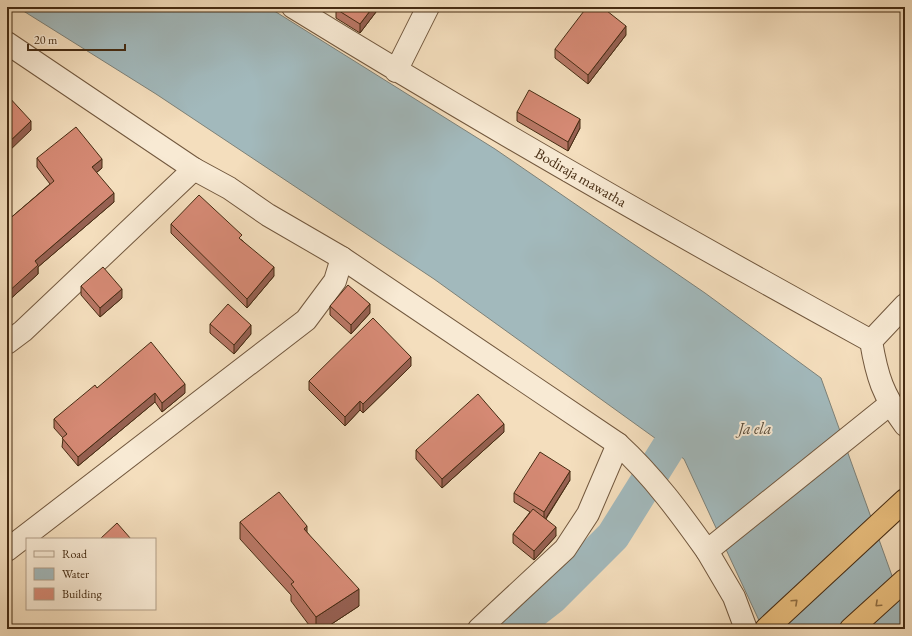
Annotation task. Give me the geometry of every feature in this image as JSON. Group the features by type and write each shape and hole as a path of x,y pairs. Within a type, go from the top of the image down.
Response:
{"highway":[{"path":"766,629 905,500"},
{"path":"851,629 905,580"}],"street":[{"name":"Bodiraja mawatha","path":"294,7 396,71 741,270 871,341"},
{"path":"396,71 428,7"},
{"path":"7,43 194,169 229,188 268,215 342,258 618,444 636,460 667,496 707,551 734,597 746,629"},
{"path":"7,343 23,331 194,169"},
{"path":"7,550 306,320 335,281 342,258"},
{"path":"905,305 871,341 877,373 890,404 905,425"},
{"path":"707,551 890,404"},
{"path":"479,629 565,549 588,514 618,444"}],"water":[{"name":"Ja ela","path":"17,7 268,7 495,149 705,293 821,378 905,612 905,629 763,629 684,459 434,279 156,94"}],"building":[{"path":"337,7 373,7 360,24 336,9"},
{"path":"587,7 602,7 626,26 588,75 555,49"},
{"path":"529,90 580,119 568,142 517,112"},
{"path":"7,95 31,121 7,144"},
{"path":"76,127 102,159 92,167 114,193 35,261 38,265 7,293 7,221 54,181 37,158"},
{"path":"199,195 242,235 239,238 274,267 247,299 171,224"},
{"path":"103,267 122,289 100,308 81,286"},
{"path":"348,285 370,304 351,325 330,306"},
{"path":"228,304 251,325 234,345 210,324"},
{"path":"373,318 411,357 363,404 360,401 345,417 309,381"},
{"path":"151,342 185,384 162,403 155,393 78,457 62,438 67,434 54,419 95,385 97,388"},
{"path":"478,394 504,424 442,479 416,450"},
{"path":"540,452 570,471 544,512 514,493"},
{"path":"279,492 307,526 304,529 359,589 316,617 291,584 294,582 240,522"},
{"path":"533,509 556,527 534,551 513,534"},
{"path":"117,523 130,538 101,538"}],"waterway":[{"path":"511,629 552,597 613,536 668,448"}]}
